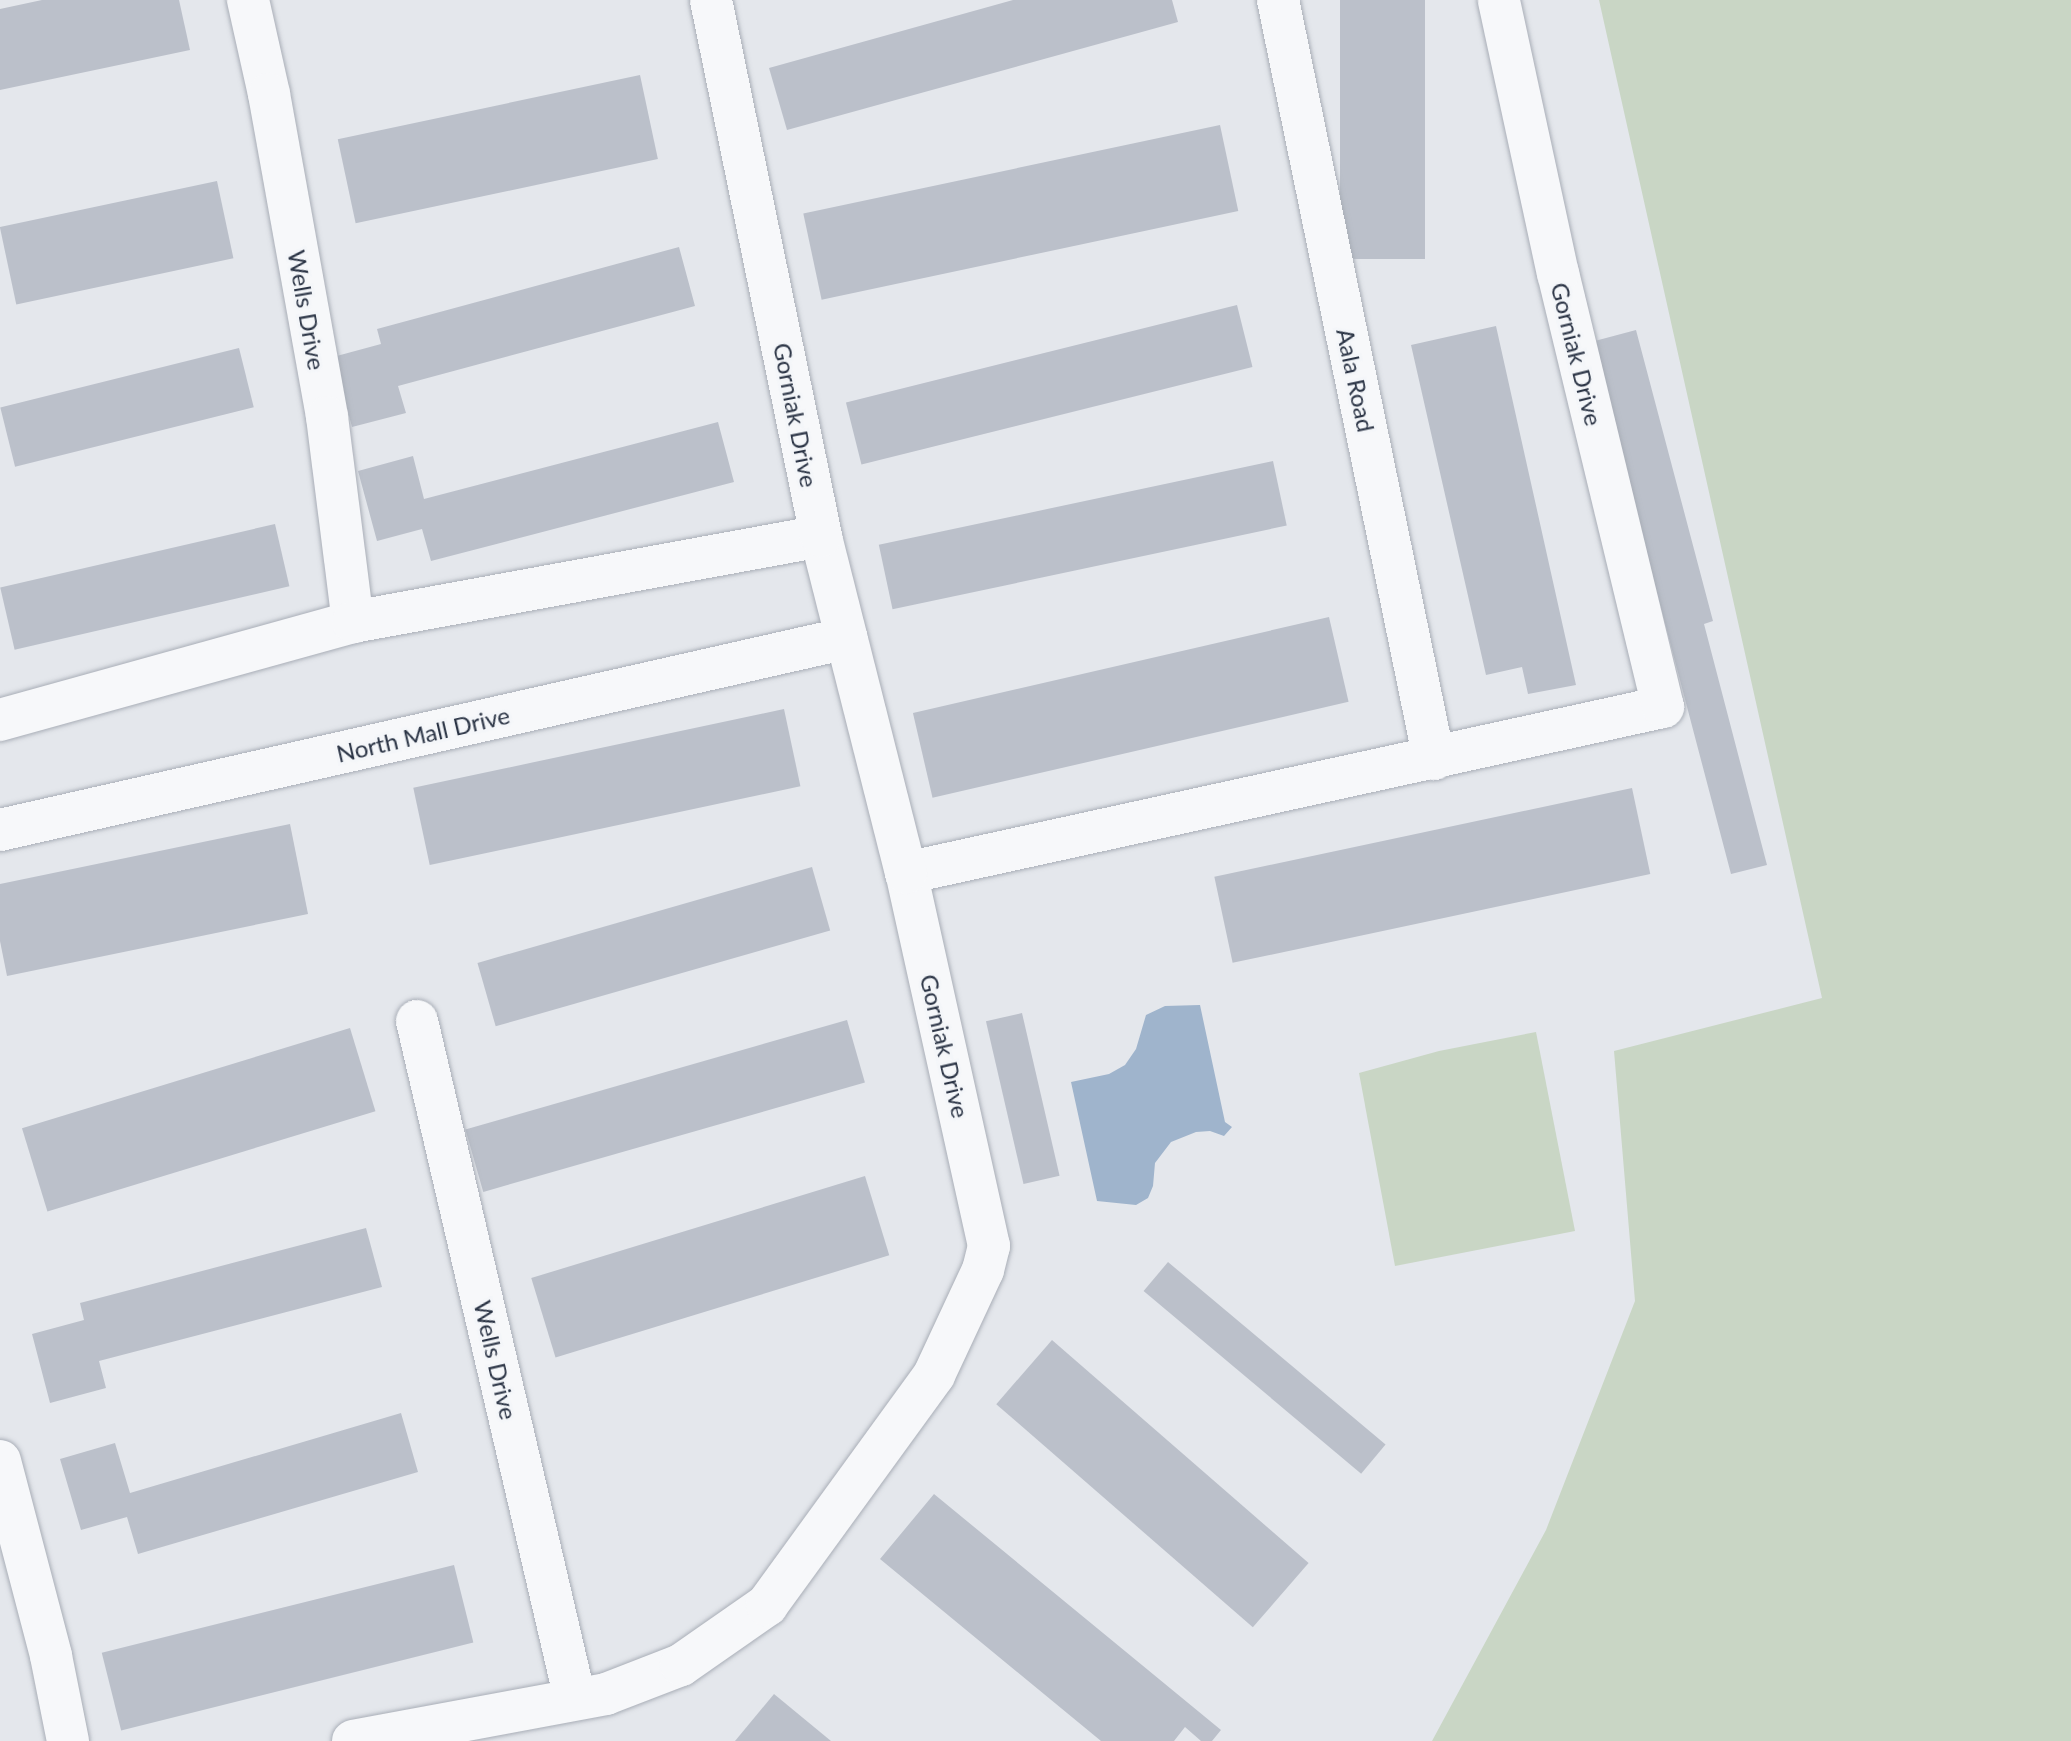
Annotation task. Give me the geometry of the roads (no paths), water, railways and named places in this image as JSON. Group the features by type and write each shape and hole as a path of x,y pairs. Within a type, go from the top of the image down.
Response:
{"street":[{"name":"Wells Drive","path":"248,0 269,94 327,417 353,622"},
{"name":"Gorniak Drive","path":"353,1741 606,1694 681,1665 767,1605 934,1375 983,1270 989,1246 906,873 821,536 711,0"},
{"name":"Aala Road","path":"1278,0 1434,759"},
{"name":"Gorniak Drive","path":"1434,759 1663,707 1558,274 1499,0"},
{"path":"0,720 353,622 821,536"},
{"name":"North Mall Drive","path":"0,830 847,638"},
{"path":"906,873 1434,759"},
{"name":"Wells Drive","path":"417,1021 575,1699"},
{"path":"0,1461 51,1656 68,1741"}],"water":[{"path":"1200,1005 1225,1122 1232,1127 1224,1136 1210,1131 1196,1132 1171,1142 1155,1163 1153,1186 1148,1198 1136,1205 1097,1201 1071,1082 1109,1074 1125,1065 1136,1049 1146,1015 1165,1006"}]}
